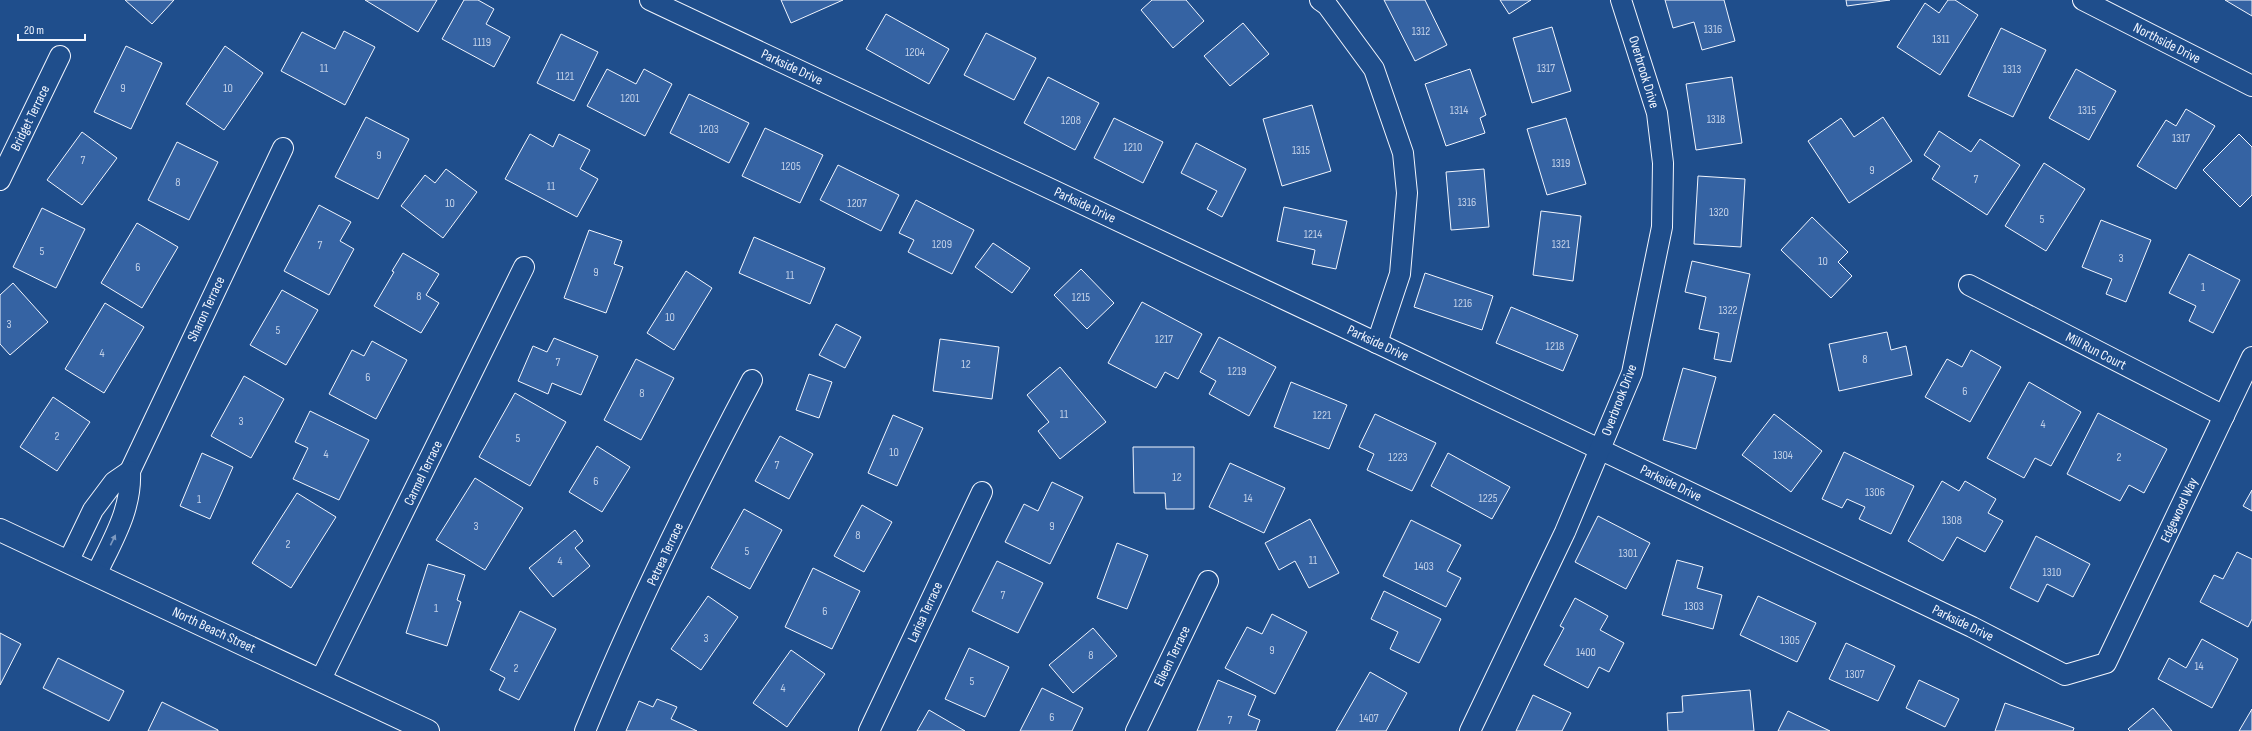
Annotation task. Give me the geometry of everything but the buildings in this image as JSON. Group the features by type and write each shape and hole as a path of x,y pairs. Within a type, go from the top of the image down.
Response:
{"street":[{"path":"1320,0 1327,5 1374,69 1403,153 1407,193 1400,274 1378,343"},
{"name":"Overbrook Drive","path":"1470,731 1565,532 1632,373 1662,227 1663,163 1657,113 1621,0"},
{"name":"Northside Drive","path":"2083,0 2252,86"},
{"name":"Parkside Drive","path":"654,1 1378,343 1972,627 2065,675 2106,663"},
{"name":"Bridget Terrace","path":"0,180 60,56"},
{"name":"Sharon Terrace","path":"96,575 121,523 131,490 130,471 283,148"},
{"name":"Carmel Terrace","path":"321,679 524,267"},
{"name":"Mill Run Court","path":"1969,285 2224,416"},
{"name":"Edgewood Way","path":"2106,663 2252,357"},
{"name":"Petrea Terrace","path":"585,731 613,665 698,482 752,380"},
{"name":"Sharon Terrace","path":"68,562 93,510 114,482 130,471"},
{"name":"Larisa Terrace","path":"869,731 982,492"},
{"name":"North Beach Street","path":"0,530 321,679 428,731"},
{"name":"Eileen Terrace","path":"1136,731 1208,581"}]}
